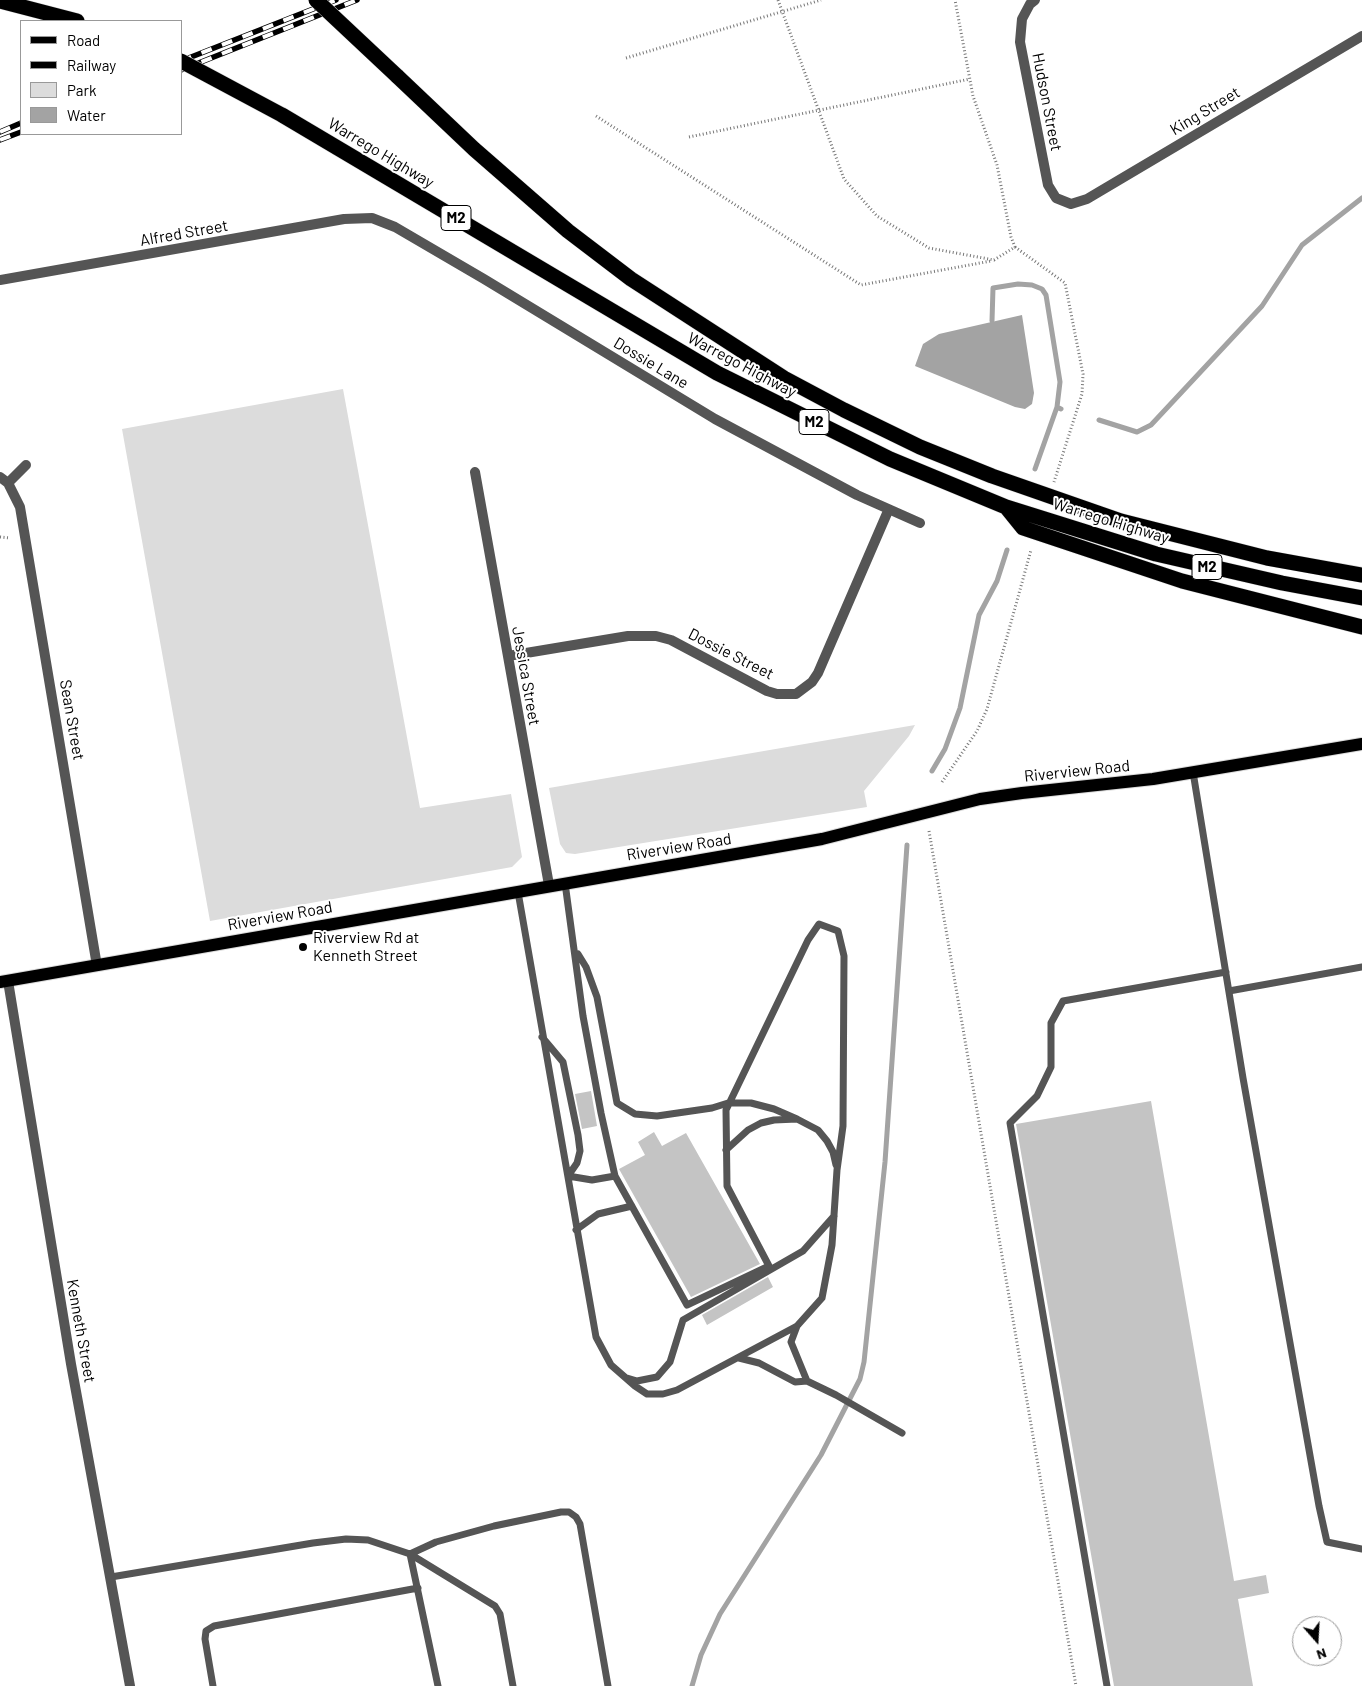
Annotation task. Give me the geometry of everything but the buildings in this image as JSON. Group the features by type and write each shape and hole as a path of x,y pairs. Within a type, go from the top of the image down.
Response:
{"highway":[{"name":"Warrego Highway","path":"316,0 474,149 568,231 631,279 784,378 920,447 992,476 1121,521 1267,558 1362,575"},
{"path":"0,1 73,20"},
{"name":"Warrego Highway","path":"182,62 282,115 717,373 890,458 1006,508 1190,562 1282,583 1362,598"},
{"path":"1006,508 1023,528 1182,581 1362,627"}],"main road":[{"name":"Riverview Road","path":"4,981 855,832 980,799 1107,785 1362,744"}],"street":[{"name":"Hudson Street","path":"1032,2 1022,19 1020,42 1048,185 1051,192 1061,202"},
{"name":"King Street","path":"1061,202 1071,204 1088,199 1362,36"},
{"name":"Alfred Street","path":"0,280 344,219 372,218"},
{"name":"Dossie Lane","path":"372,218 395,227 484,279 715,419 888,511 920,524"},
{"name":"Sean Street","path":"26,465 4,480 20,507 97,966"},
{"name":"Jessica Street","path":"475,472 548,885"},
{"name":"Dossie Street","path":"508,656 628,636 656,636 671,640 767,691 777,694 796,694 808,686 818,673 888,511"},
{"name":"Kenneth Street","path":"4,981 130,1686"}],"lane":[{"path":"1193,772 1229,991 1327,1542 1362,1549"},
{"path":"518,892 596,1337 611,1364 623,1376 647,1394 663,1394 677,1390 797,1326 822,1298 832,1245 837,1170 843,1126 844,965 838,931 819,924 808,940 728,1103 727,1186 769,1266 687,1305 615,1176 583,1016 576,952 565,883"},
{"path":"576,952 586,968 597,997 617,1103 635,1114 657,1116 712,1108 728,1103 751,1103 774,1109 818,1130 833,1152 837,1170"},
{"path":"1229,991 1362,967"},
{"path":"1106,1686 1010,1123 1037,1096 1051,1066 1050,1024 1063,1001 1226,972"},
{"path":"542,1037 563,1062 577,1126 580,1151 577,1163 568,1176"},
{"path":"726,1150 748,1130 761,1123 774,1120 797,1119"},
{"path":"568,1176 592,1180 615,1176"},
{"path":"576,1230 598,1214 632,1206"},
{"path":"623,1376 637,1381 657,1377 670,1362 683,1320 803,1251 834,1216"},
{"path":"797,1326 792,1342 807,1381"},
{"path":"739,1358 759,1364 795,1382 807,1381 836,1395 902,1433"},
{"path":"410,1554 436,1542 494,1526 569,1512 576,1517 580,1524 608,1686"},
{"path":"111,1577 346,1538 368,1540 410,1554 495,1606 500,1614 513,1686"},
{"path":"410,1554 438,1686"},
{"path":"213,1686 205,1639 206,1631 214,1626 418,1588"}],"path":[{"path":"778,0 844,179 877,216 929,248 994,260"},
{"path":"626,58 821,0"},
{"path":"955,0 973,96 997,165 1011,237 1015,247 1065,282 1083,374 1082,394 1052,486"},
{"path":"689,137 970,79"},
{"path":"596,116 861,285 994,260 1015,247"},
{"path":"0,537 10,538"},
{"path":"942,782 977,732 984,715 1031,550"},
{"path":"929,832 1076,1686"}],"green space":[{"path":"343,389 420,808 511,794 522,857 512,867 210,921 122,429"},
{"path":"915,725 909,736 864,791 867,807 575,854 566,853 560,844 549,788"}],"water":[{"path":"1022,315 1034,393 1032,404 1025,409 1015,407 915,366 923,344 939,334"}],"waterway":[{"path":"1099,420 1137,432 1151,425 1262,306 1302,245 1362,198"},
{"path":"992,321 993,288 1018,284 1032,285 1042,289 1046,295 1060,382 1057,407"},
{"path":"1035,469 1057,407 1061,409"},
{"path":"932,771 945,749 960,708 979,615 997,581 1007,550"},
{"path":"692,1686 701,1655 720,1614 821,1455 860,1379 864,1362 885,1162 907,845"}],"railway":[{"path":"182,61 336,0"},
{"path":"182,70 357,0"},
{"path":"0,132 20,123"},
{"path":"0,140 20,132"}],"place":[{"name":"Riverview Rd at Kenneth Street","path":"303,947"}]}
